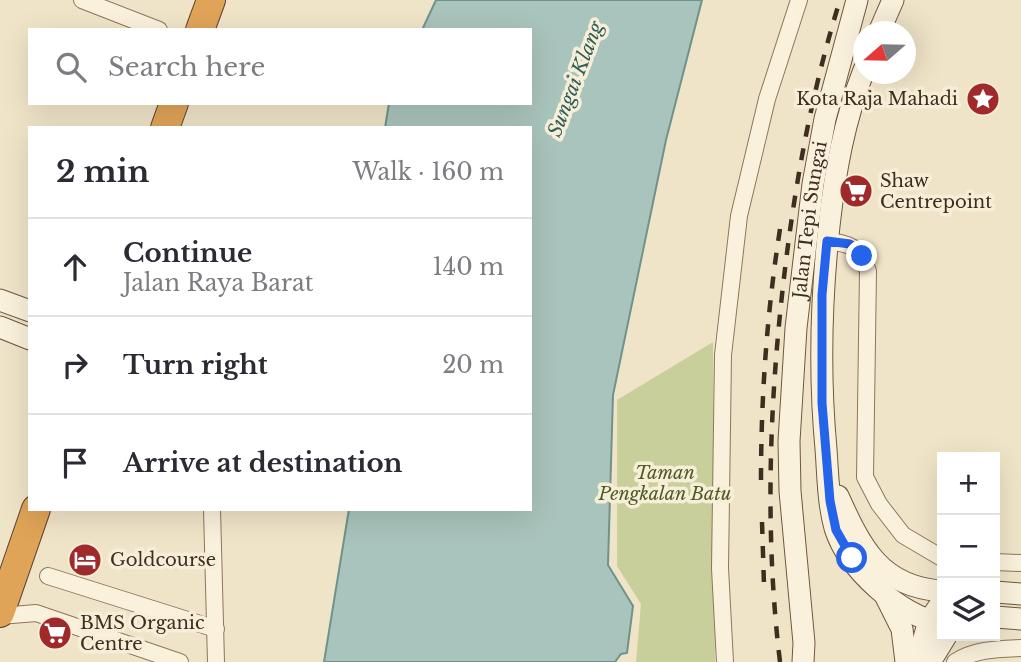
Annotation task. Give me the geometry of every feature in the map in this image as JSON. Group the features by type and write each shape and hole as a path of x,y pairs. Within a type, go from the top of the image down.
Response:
{"highway":[{"path":"201,28 211,0"},
{"path":"166,126 173,105"},
{"path":"0,615 35,511"}],"main road":[{"name":"Jalan Tepi Sungai","path":"803,662 804,643 790,491 789,441 796,328 813,184 825,119 857,0"},
{"path":"884,21 893,0"},
{"path":"858,84 835,173 822,295 822,403 828,475 836,530 868,581 885,596 935,622 916,662"},
{"path":"0,300 28,310"},
{"path":"0,327 28,338"},
{"path":"828,475 857,539 874,562 901,583 937,590"},
{"path":"1000,592 1021,594"},
{"path":"885,596 902,629 906,662"},
{"path":"1000,618 1021,621"},
{"path":"1000,624 1021,621"},
{"path":"930,662 943,641"}],"street":[{"path":"82,0 154,28"},
{"path":"725,662 720,568 723,355 739,216 767,99 799,0"},
{"path":"827,241 850,244 862,256 868,271 865,477 879,504 903,534 937,555"},
{"path":"212,511 215,662"},
{"path":"1000,562 1021,563"},
{"path":"48,576 216,629"},
{"path":"0,615 36,613 180,662"},
{"path":"956,662 984,650 1021,648"}],"green space":[{"name":"Taman Pengkalan Batu","path":"713,342 715,662 636,662 641,604 617,566 617,400"}],"water":[{"name":"Sungai Klang","path":"436,0 702,0 666,140 613,395 608,565 633,606 627,653 621,654 615,662 324,662 349,511 532,511 532,126 385,126 389,105 532,105 532,28 423,28"}],"railway":[{"path":"780,662 771,521 772,427 778,333 798,177 820,70 840,0"},
{"path":"761,480 766,354 780,229"},
{"path":"762,522 764,585"}],"place":[{"name":"Kota Raja Mahadi","path":"983,99"},
{"name":"Shaw Centrepoint","path":"856,191"},
{"name":"Goldcourse","path":"85,560"},
{"name":"BMS Organic Centre","path":"55,633"}],"route":[{"path":"852,558 836,530 830,501 822,403 822,295 827,241 850,244 862,256"}]}
